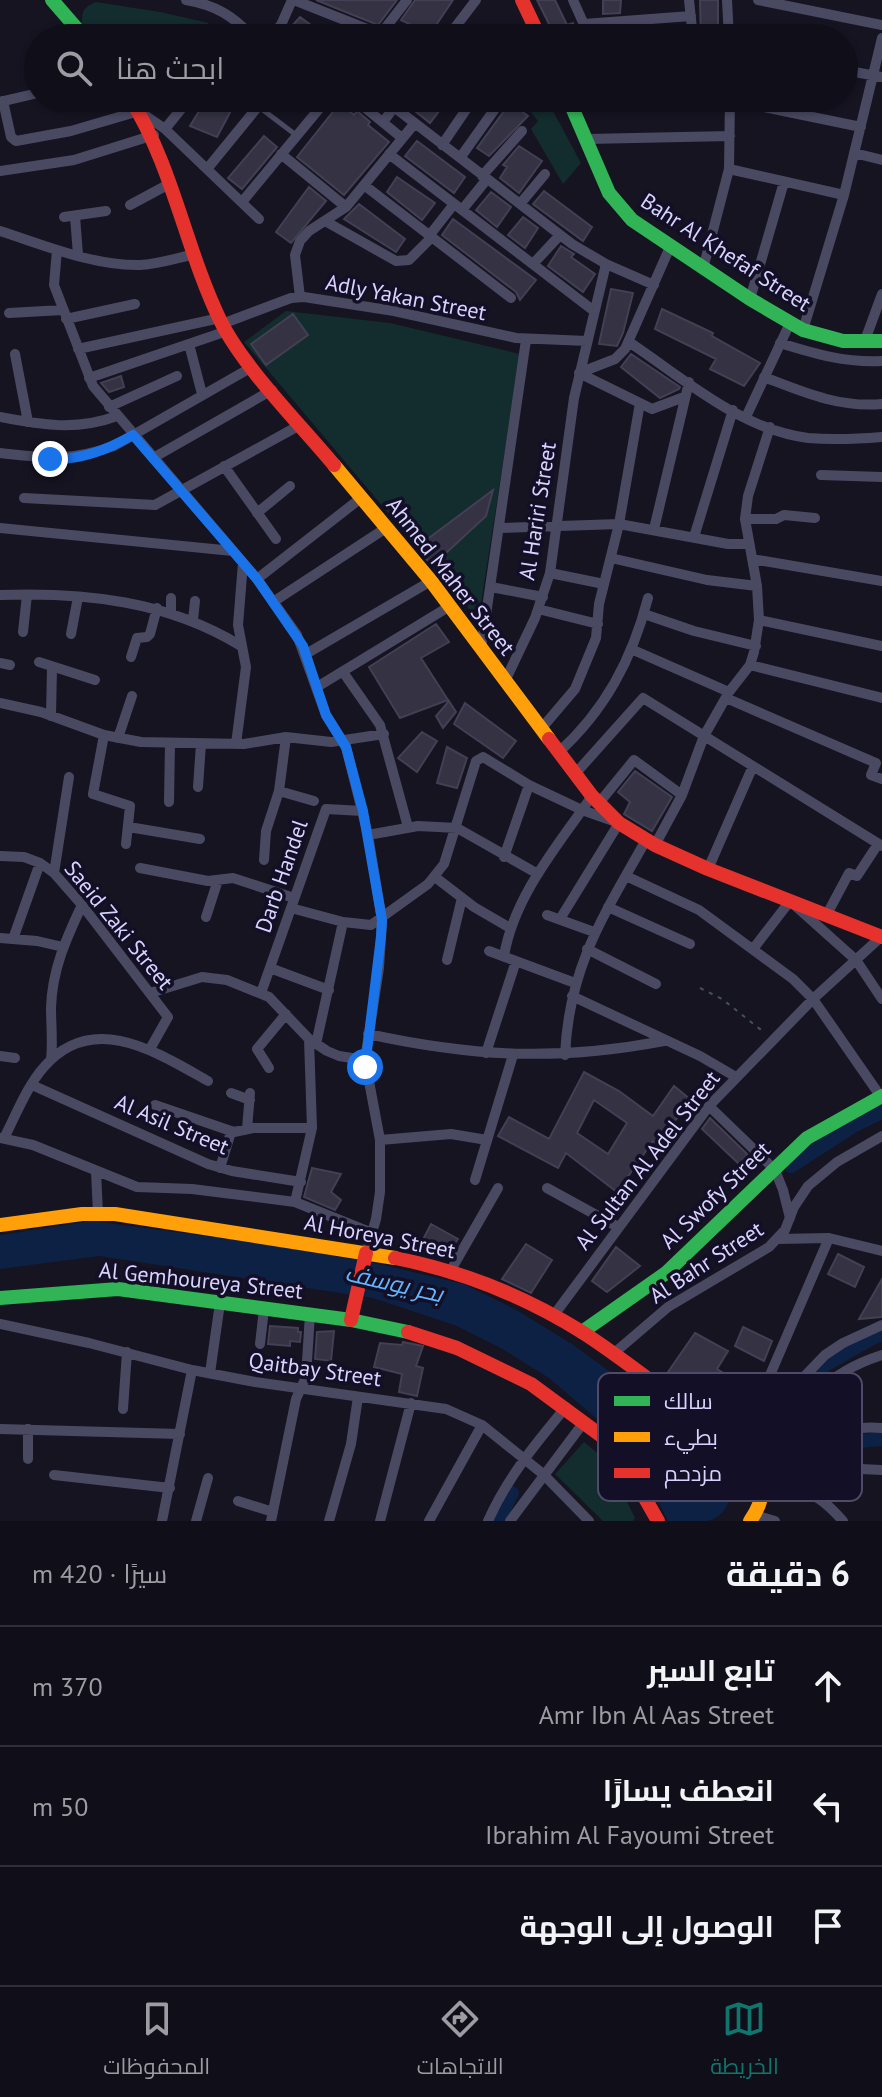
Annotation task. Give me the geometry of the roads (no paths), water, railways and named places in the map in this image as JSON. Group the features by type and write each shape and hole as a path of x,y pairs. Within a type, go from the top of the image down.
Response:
{"street":[{"path":"52,0 73,24"},
{"path":"186,0 224,12 238,24"},
{"path":"281,24 293,0 354,24"},
{"path":"391,24 407,0"},
{"path":"458,24 476,0"},
{"path":"522,0 533,24"},
{"path":"573,0 584,24 691,16"},
{"path":"689,0 692,24"},
{"path":"727,0 728,24"},
{"path":"758,0 882,25"},
{"path":"746,417 780,343 796,326 844,195 878,76 882,38"},
{"path":"858,72 878,76"},
{"path":"24,96 2,102 11,137 16,141 71,131 136,112"},
{"name":"Ahmed Maher Street","path":"140,112 160,132 171,183 223,324 252,367 431,581 595,799 619,823 651,843 708,869 882,936"},
{"path":"0,171 74,160 160,132 178,112"},
{"path":"207,169 253,112"},
{"path":"242,202 315,112"},
{"path":"372,112 402,138"},
{"path":"383,122 390,112"},
{"path":"405,112 442,145 560,235 606,264 654,285"},
{"path":"442,145 464,112"},
{"path":"460,158 493,112"},
{"name":"Bahr Al Khefaf Street","path":"574,112 615,203 632,220 703,269 796,326 823,337 864,343 882,341"},
{"path":"703,269 729,169 730,112"},
{"path":"791,112 861,127"},
{"path":"300,297 297,248 304,236 346,207 415,123"},
{"path":"325,221 396,261 409,260 522,131"},
{"path":"160,132 207,169 259,219"},
{"path":"587,139 730,136"},
{"path":"854,153 882,160"},
{"path":"281,154 346,207"},
{"path":"389,154 594,311"},
{"path":"729,169 844,195"},
{"path":"520,204 545,174"},
{"path":"750,299 784,182"},
{"path":"130,205 171,183"},
{"path":"364,185 511,298"},
{"path":"78,255 70,216 106,211"},
{"path":"0,231 57,250 121,264 140,265 195,254"},
{"path":"533,264 560,235"},
{"path":"579,373 615,359 629,342 670,247"},
{"path":"57,250 54,285 89,378 133,435 257,579 297,635 326,715 343,741 363,811 382,920 379,968 365,1060 380,1140 380,1192 352,1314"},
{"name":"Al Hariri Street","path":"505,681 543,597 550,573 579,373 606,264"},
{"path":"864,343 882,294"},
{"name":"Adly Yakan Street","path":"223,324 300,297 394,311 526,340 587,341"},
{"path":"9,313 65,314 135,304"},
{"path":"78,349 223,324"},
{"path":"89,378 189,344 223,324"},
{"path":"481,649 526,340"},
{"path":"629,342 733,410 770,427 807,437 848,440 882,437"},
{"path":"780,343 823,357 857,362 882,361"},
{"path":"189,344 202,394"},
{"path":"15,354 28,422"},
{"path":"0,453 50,459 72,458 114,446 252,367"},
{"path":"579,373 655,410 684,397"},
{"path":"0,417 79,426 177,376"},
{"path":"764,377 828,400 856,405 882,404"},
{"path":"654,529 689,382"},
{"path":"153,458 272,390"},
{"path":"541,729 575,689 588,661 619,524 640,403"},
{"path":"694,537 733,410"},
{"path":"24,498 149,506 160,503 300,425"},
{"path":"565,1055 575,983 594,932 626,876 682,795 704,736 727,695 750,665 759,620 757,586 745,519 748,496 770,427"},
{"path":"224,466 276,539"},
{"path":"821,475 882,477"},
{"path":"257,513 290,486"},
{"path":"257,579 361,498"},
{"path":"745,519 775,519 784,515 815,518"},
{"path":"499,528 619,524 728,544 748,544"},
{"path":"0,528 233,551"},
{"path":"273,602 386,528"},
{"path":"611,558 707,580 757,586"},
{"path":"752,559 882,581"},
{"path":"236,744 246,667 238,602 243,563"},
{"path":"550,573 604,584"},
{"path":"306,654 431,581"},
{"path":"491,587 543,597"},
{"path":"0,595 78,597 157,608 193,620 241,646"},
{"path":"23,632 27,595"},
{"path":"71,634 78,597"},
{"path":"171,598 171,612"},
{"path":"558,753 599,710 631,649 648,598"},
{"path":"193,620 195,601"},
{"path":"317,687 450,606"},
{"path":"131,657 137,638 150,634 157,608"},
{"path":"538,609 598,624"},
{"path":"644,614 694,631 756,646"},
{"path":"759,620 882,646"},
{"path":"631,649 876,763 871,775 882,779"},
{"path":"39,662 95,680"},
{"path":"750,665 882,698"},
{"path":"51,716 52,668"},
{"path":"343,672 384,734 408,827"},
{"path":"118,738 132,696"},
{"path":"575,774 641,698 880,845 857,876 849,873 826,916"},
{"path":"0,703 51,716 104,735 170,743 236,744 286,737 318,742 343,741 384,734"},
{"path":"104,735 93,794 129,804 126,844"},
{"path":"264,860 267,825 279,791 286,737"},
{"path":"169,802 170,743"},
{"path":"198,787 201,744"},
{"path":"140,868 208,881 233,878 343,922 371,925 382,920 435,877 448,856 476,761 481,757 529,785 582,810 619,823 560,919"},
{"path":"504,956 510,928 538,874 582,810 634,760 682,795"},
{"path":"708,869 753,766"},
{"path":"54,873 69,777"},
{"path":"504,857 529,785"},
{"path":"279,791 314,801"},
{"name":"Darb Handel","path":"261,993 326,809 363,811"},
{"path":"129,827 200,839"},
{"path":"368,835 408,827 457,828 538,874"},
{"name":"Saeid Zaki Street","path":"0,856 24,857 40,863 54,873 82,905 168,1018 150,1049"},
{"path":"13,939 40,863"},
{"path":"626,876 699,910 793,979 813,999 882,1096"},
{"path":"435,877 510,928"},
{"path":"206,917 218,880"},
{"path":"447,960 462,898"},
{"path":"753,949 790,901 856,960 882,999"},
{"path":"51,1059 53,990 63,947 82,905"},
{"path":"608,907 690,944"},
{"path":"547,915 594,932"},
{"path":"295,1202 312,1128 312,1042 329,990 343,922"},
{"name":"Al Sultan Al Adel Street","path":"554,1315 709,1106 772,1039 882,936"},
{"path":"0,938 48,942 63,947"},
{"path":"587,949 656,984"},
{"path":"489,951 575,983"},
{"path":"486,1053 516,961"},
{"path":"270,968 329,990"},
{"path":"150,993 193,979 211,977 227,980 261,993 312,1042 339,1056 365,1060"},
{"path":"572,996 700,1056 736,1077"},
{"path":"269,1068 257,1049 286,1014"},
{"path":"368,1034 411,1043 513,1055 594,1053 664,1041"},
{"path":"208,1081 150,1049 118,1040 101,1039 75,1045 51,1059 32,1085 2,1138 33,1145 96,1172 149,1189 192,1189 295,1202 372,1233"},
{"path":"475,1180 513,1055"},
{"path":"0,1056 15,1058"},
{"name":"Al Asil Street","path":"32,1085 220,1168 301,1182"},
{"path":"231,1093 250,1096 247,1129"},
{"name":"Al Swofy Street","path":"582,1332 666,1273 817,1131 882,1096"},
{"path":"155,1105 231,1132 312,1128"},
{"path":"709,1106 775,1170 790,1219"},
{"path":"220,1168 231,1132"},
{"path":"380,1140 451,1134 487,1140"},
{"name":"Al Bahr Street","path":"613,1354 668,1307 778,1239 808,1186 837,1162 882,1136"},
{"path":"96,1172 98,1213"},
{"path":"451,1270 498,1188"},
{"path":"547,1188 618,1227"},
{"name":"Al Horeya Street","path":"0,1225 98,1213 131,1216 365,1258 451,1270 554,1315 641,1373"},
{"path":"778,1239 829,1238 882,1251"},
{"path":"771,1373 829,1238"},
{"name":"Al Gemhoureya Street","path":"0,1298 105,1289 310,1314 352,1314 457,1348 531,1384 566,1407 598,1434"},
{"path":"210,1373 220,1303"},
{"path":"260,1344 264,1309"},
{"path":"238,1501 272,1517 296,1399 302,1390 308,1365 310,1314"},
{"name":"Qaitbay Street","path":"0,1324 192,1370 302,1390 446,1409 482,1425 543,1474 589,1521"},
{"path":"808,1373 825,1355 843,1343 882,1325"},
{"path":"123,1409 127,1352"},
{"path":"842,1373 882,1355"},
{"path":"162,1521 192,1370"},
{"path":"329,1521 351,1444 358,1397"},
{"path":"380,1521 411,1403"},
{"path":"488,1521 501,1492 524,1458 566,1407"},
{"path":"510,1521 584,1422"},
{"path":"429,1521 482,1425"},
{"path":"862,1426 882,1428"},
{"path":"0,1429 180,1434"},
{"path":"28,1429 28,1459"},
{"path":"862,1469 882,1470"},
{"path":"54,1475 170,1488"},
{"path":"196,1521 208,1478"},
{"name":"Al Gemhoureya Street","path":"646,1501 658,1521"},
{"path":"823,1501 843,1521"},
{"path":"752,1518 775,1521"}],"lane":[{"path":"267,112 296,136"}],"water":[{"name":"بحر يوسف","path":"92,1221 260,1243 379,1264 464,1284 518,1311 612,1373 598,1373 598,1420 549,1378 501,1348 457,1326 373,1298 99,1256 0,1269 0,1235"},
{"path":"658,1501 728,1501 717,1517 707,1521 668,1521"}],"waterway":[{"path":"791,1166 853,1126 882,1112"},
{"path":"817,1373 825,1365 882,1335"},
{"path":"862,1441 882,1439"},
{"path":"498,1521 512,1493"}]}
